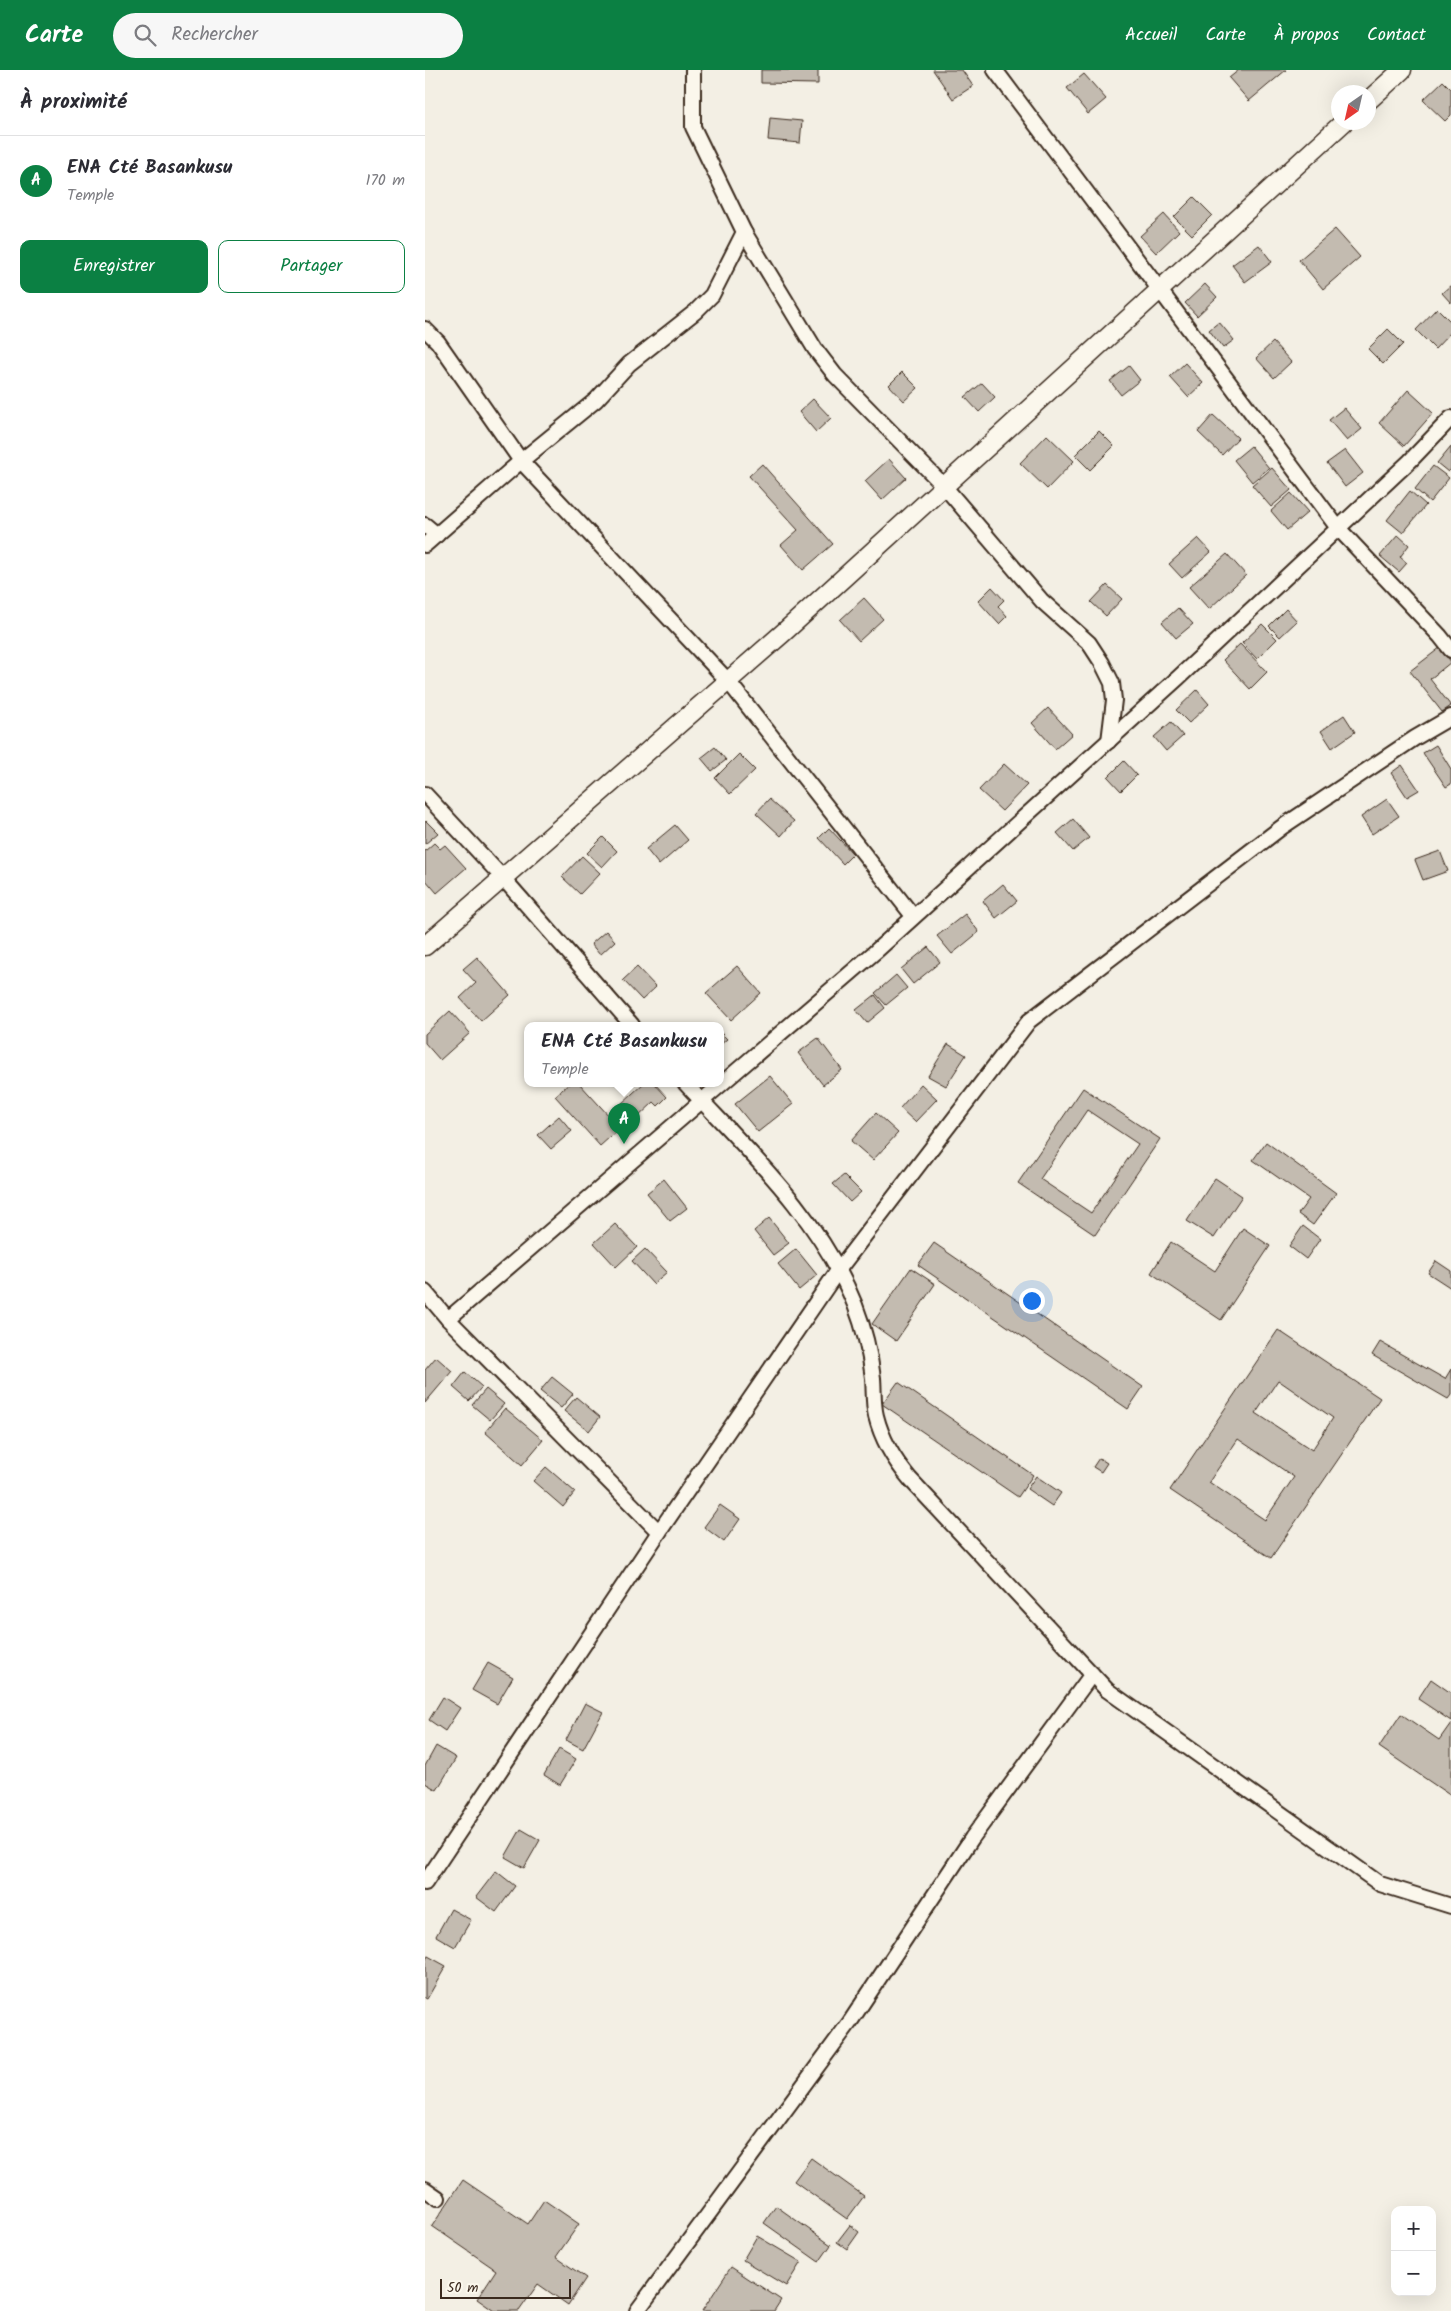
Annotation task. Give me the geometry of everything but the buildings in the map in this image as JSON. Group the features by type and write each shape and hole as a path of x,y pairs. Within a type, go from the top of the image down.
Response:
{"street":[{"path":"693,70 693,127 744,232 815,349 835,376 945,486 1042,600 1089,643 1102,663 1111,683 1114,700 1109,740"},
{"path":"995,70 1338,528 1451,650"},
{"path":"1376,94 1402,70"},
{"path":"425,946 728,681 1335,130"},
{"path":"425,545 521,461 596,400 629,364 695,312 712,295 744,232"},
{"path":"425,329 438,342 521,461 728,681 913,916"},
{"path":"724,1083 1109,740 1338,528 1409,461 1451,418"},
{"path":"425,524 437,535"},
{"path":"1440,636 1451,627"},
{"path":"425,1883 659,1532 839,1269 1029,1021 1282,826 1415,738 1451,717"},
{"path":"425,794 503,878 629,1022"},
{"path":"689,1087 767,1171 818,1234 839,1269 855,1306 867,1342 873,1378 876,1415 885,1442 896,1462 910,1479 1107,1690 1380,1884 1451,1906"},
{"path":"448,1319 719,1087"},
{"path":"425,1292 448,1319 659,1532"},
{"path":"637,2311 850,2022 972,1838 1092,1674"},
{"path":"425,2189 438,2198"}],"place":[{"name":"ENA Cté Basankusu","path":"624,1144"}]}
